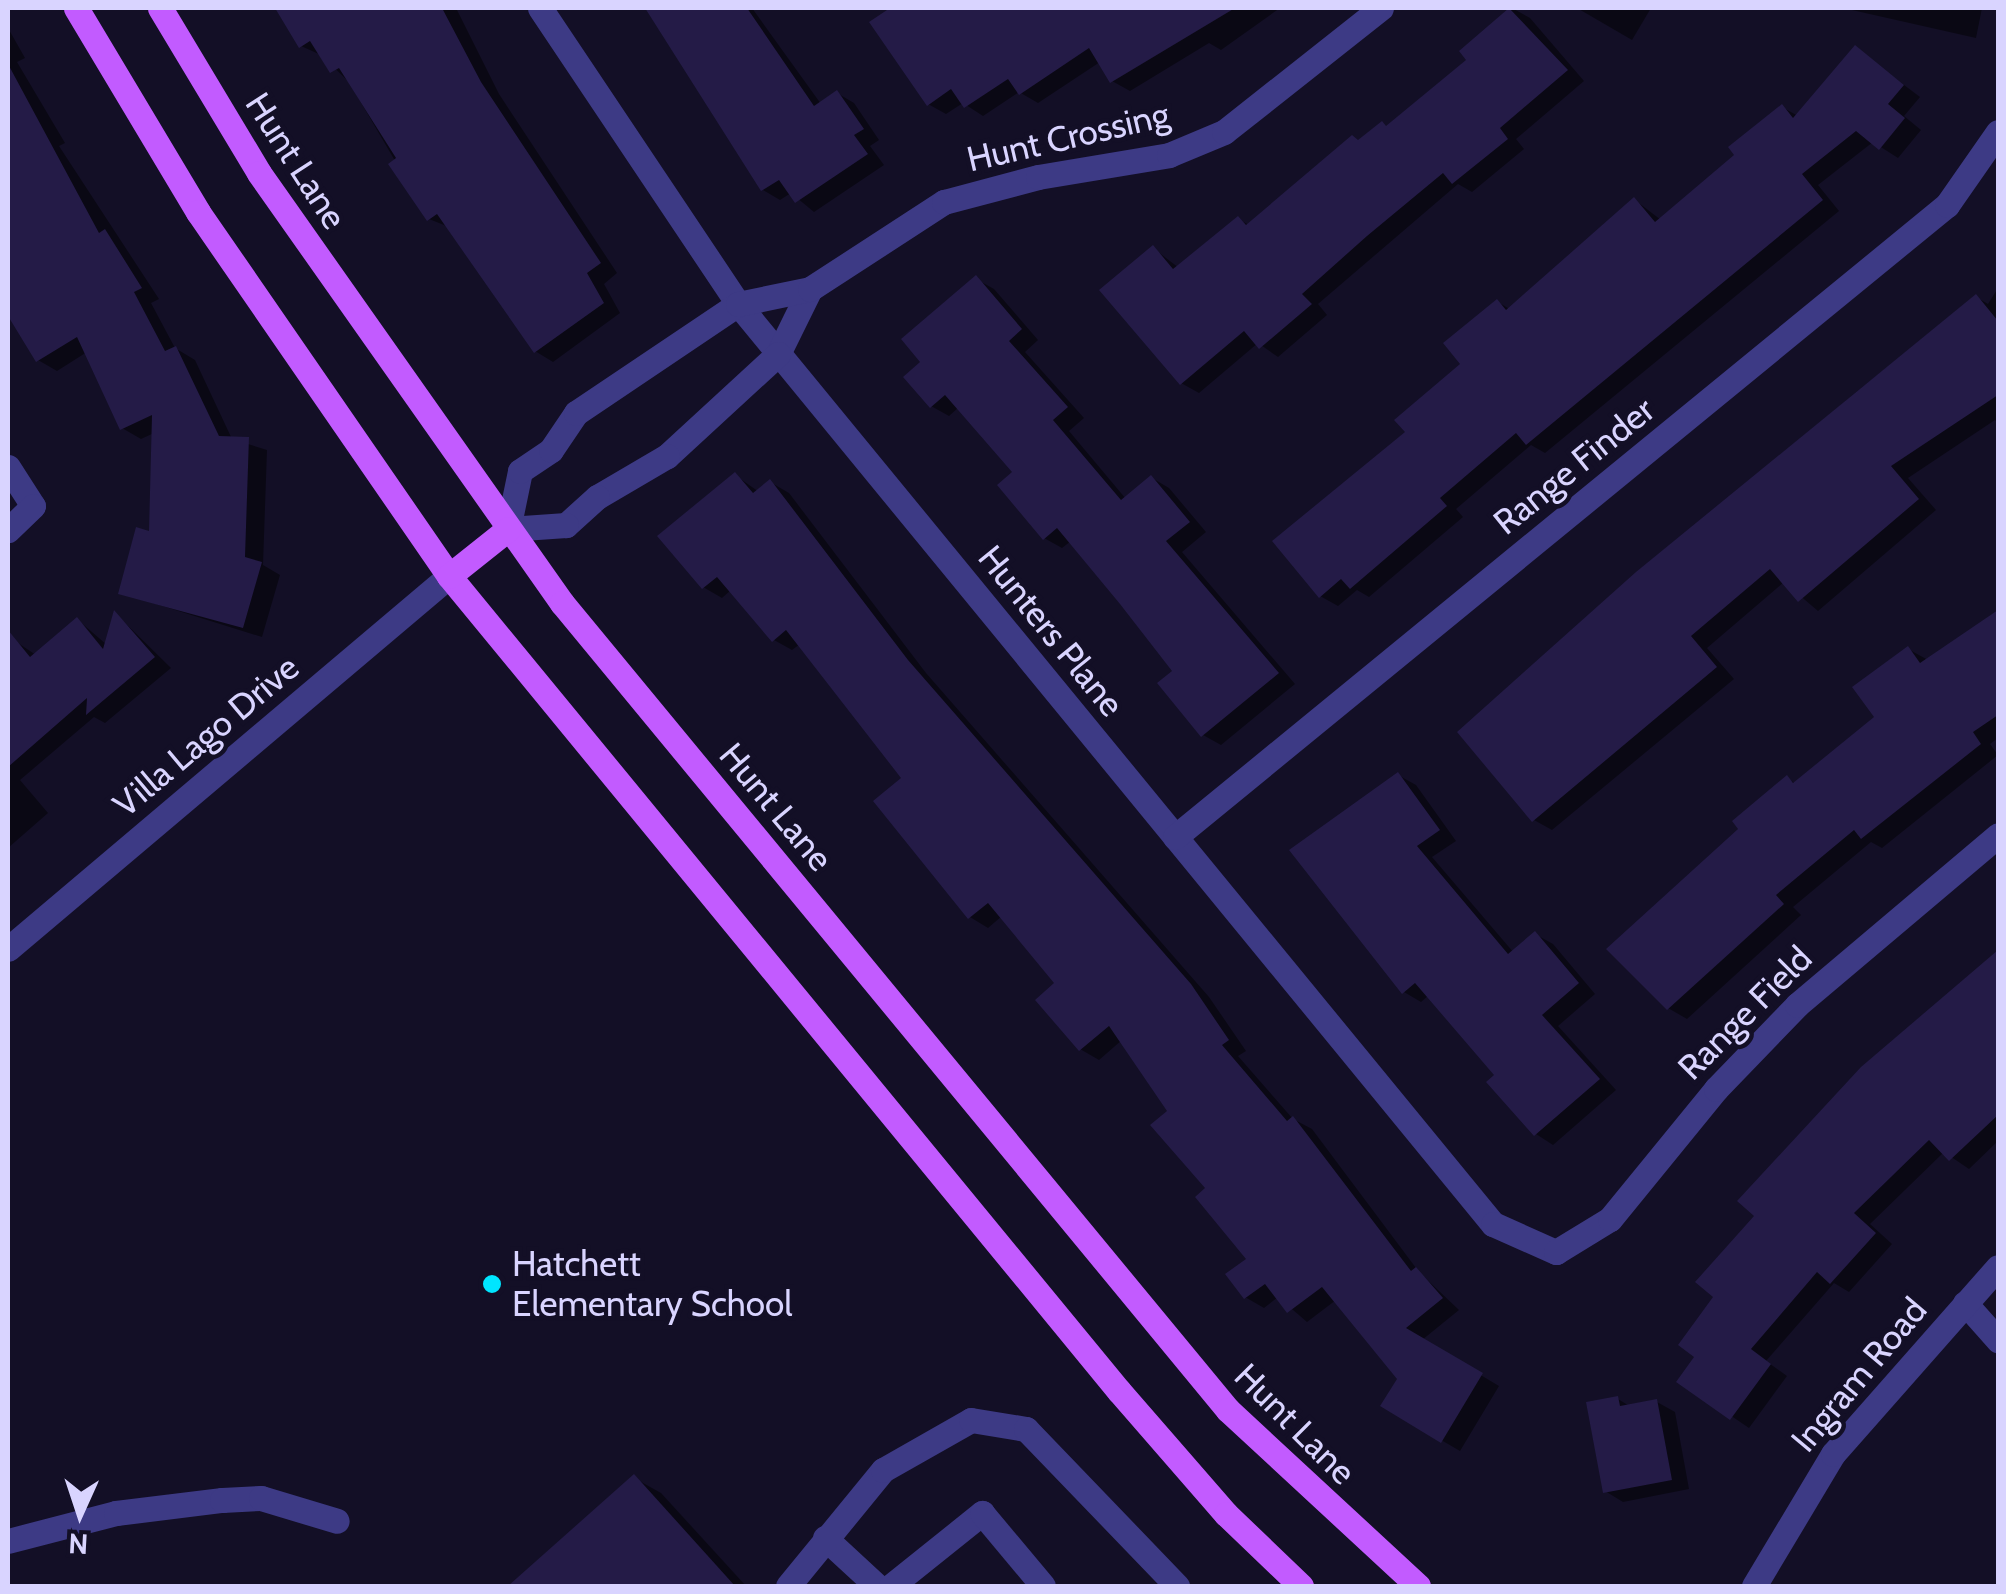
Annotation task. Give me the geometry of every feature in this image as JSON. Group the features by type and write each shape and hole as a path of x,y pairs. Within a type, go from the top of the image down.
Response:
{"main road":[{"path":"76,8 198,212 449,576 1119,1391 1226,1514 1301,1586"},
{"name":"Hunt Lane","path":"160,8 270,190 562,603 1228,1410 1418,1586"},
{"path":"449,576 508,529"}],"street":[{"name":"Hunters Plane","path":"540,8 738,304 778,354 1494,1224 1556,1252"},
{"name":"Hunt Crossing","path":"508,529 520,471 551,450 576,413 608,385 690,342 738,304 810,289 944,202 1038,177 1169,155 1224,132 1380,8"},
{"name":"Range Finder","path":"1175,837 1947,206 1998,132"},
{"path":"508,529 566,524 596,497 667,456 778,354 810,289"},
{"path":"8,467 33,506 8,530"},
{"name":"Villa Lago Drive","path":"8,949 449,576"},
{"name":"Range Field","path":"1556,1252 1610,1220 1716,1089 1797,1004 1998,835"},
{"name":"Ingram Road","path":"1754,1586 1832,1454 1998,1267"},
{"path":"1965,1302 1998,1340"},
{"path":"788,1586 883,1470 971,1420 1026,1429 1177,1586"},
{"path":"8,1541 116,1513 222,1500 261,1498 337,1521"},
{"path":"891,1586 982,1513 1043,1586"},
{"path":"824,1538 876,1586"}],"building":[{"path":"275,8 442,8 481,82 601,263 587,273 604,303 534,353 437,214 427,221 388,164 396,158 339,68 330,73 310,41 299,48"},
{"path":"645,8 747,8 814,106 837,90 864,129 854,135 868,154 795,203 779,180 761,191"},
{"path":"890,8 1235,8 1110,83 1089,48 1019,95 1008,79 964,108 951,89 927,106 869,22"},
{"path":"1509,8 1568,70 1500,128 1508,139 1452,184 1443,173 1367,236 1302,294 1312,304 1259,349 1244,331 1180,385 1099,290 1153,245 1173,269 1238,216 1246,225 1352,135 1358,140 1382,121 1386,126 1466,60 1459,51"},
{"path":"1855,45 1904,85 1888,104 1905,118 1879,150 1856,131 1802,174 1823,200 1526,445 1516,433 1440,498 1447,506 1350,589 1341,579 1319,598 1272,541 1405,432 1394,420 1460,364 1443,343 1497,299 1506,310 1634,197 1655,222 1734,155 1728,147 1782,104 1793,118"},
{"path":"8,64 99,233 105,229 142,288 134,292 165,351 176,346 219,436 249,437 245,557 262,562 243,628 118,594 136,527 149,531 152,415 120,430 77,337 36,362 8,316"},
{"path":"976,275 1022,329 1009,341 1068,407 1053,420 1121,500 1151,475 1190,522 1166,541 1279,673 1201,737 1157,683 1172,671 1120,604 1057,528 1043,540 997,485 1012,472 945,395 930,408 903,377 920,362 901,339"},
{"path":"1976,294 1998,321 1998,395 1891,466 1919,499 1798,602 1770,569 1691,636 1717,667 1532,822 1457,732 1636,572"},
{"path":"735,472 753,493 770,479 908,660 1191,984 1229,1040 1222,1045 1287,1121 1293,1116 1411,1271 1416,1267 1443,1298 1406,1328 1483,1373 1441,1443 1380,1406 1397,1379 1322,1287 1287,1313 1265,1284 1244,1299 1225,1274 1246,1259 1195,1197 1205,1188 1150,1125 1167,1111 1109,1026 1079,1051 1035,1000 1054,983 988,903 968,919 873,801 901,778 786,630 772,642 717,577 702,589 657,536"},
{"path":"114,610 155,657 86,715 87,698 8,767 8,630 30,657 77,617 103,649"},
{"path":"1998,610 1998,715 1973,732 1981,744 1861,839 1854,830 1776,895 1784,904 1667,1010 1606,949 1738,829 1732,821 1787,775 1793,783 1874,717 1852,687 1908,646 1920,663"},
{"path":"1398,772 1440,830 1417,846 1508,954 1535,931 1579,983 1542,1015 1600,1079 1534,1136 1486,1082 1494,1075 1415,983 1402,994 1289,850"},
{"path":"1998,950 1998,1115 1949,1161 1929,1140 1854,1213 1876,1233 1830,1284 1817,1272 1751,1349 1771,1364 1730,1420 1676,1382 1694,1357 1678,1345 1713,1297 1695,1282 1754,1216 1737,1201 1861,1067"},
{"path":"1618,1396 1620,1406 1657,1399 1672,1480 1603,1493 1586,1402"},
{"path":"634,1474 735,1586 508,1586"}],"place":[{"name":"Hatchett Elementary School","path":"492,1284"}]}
